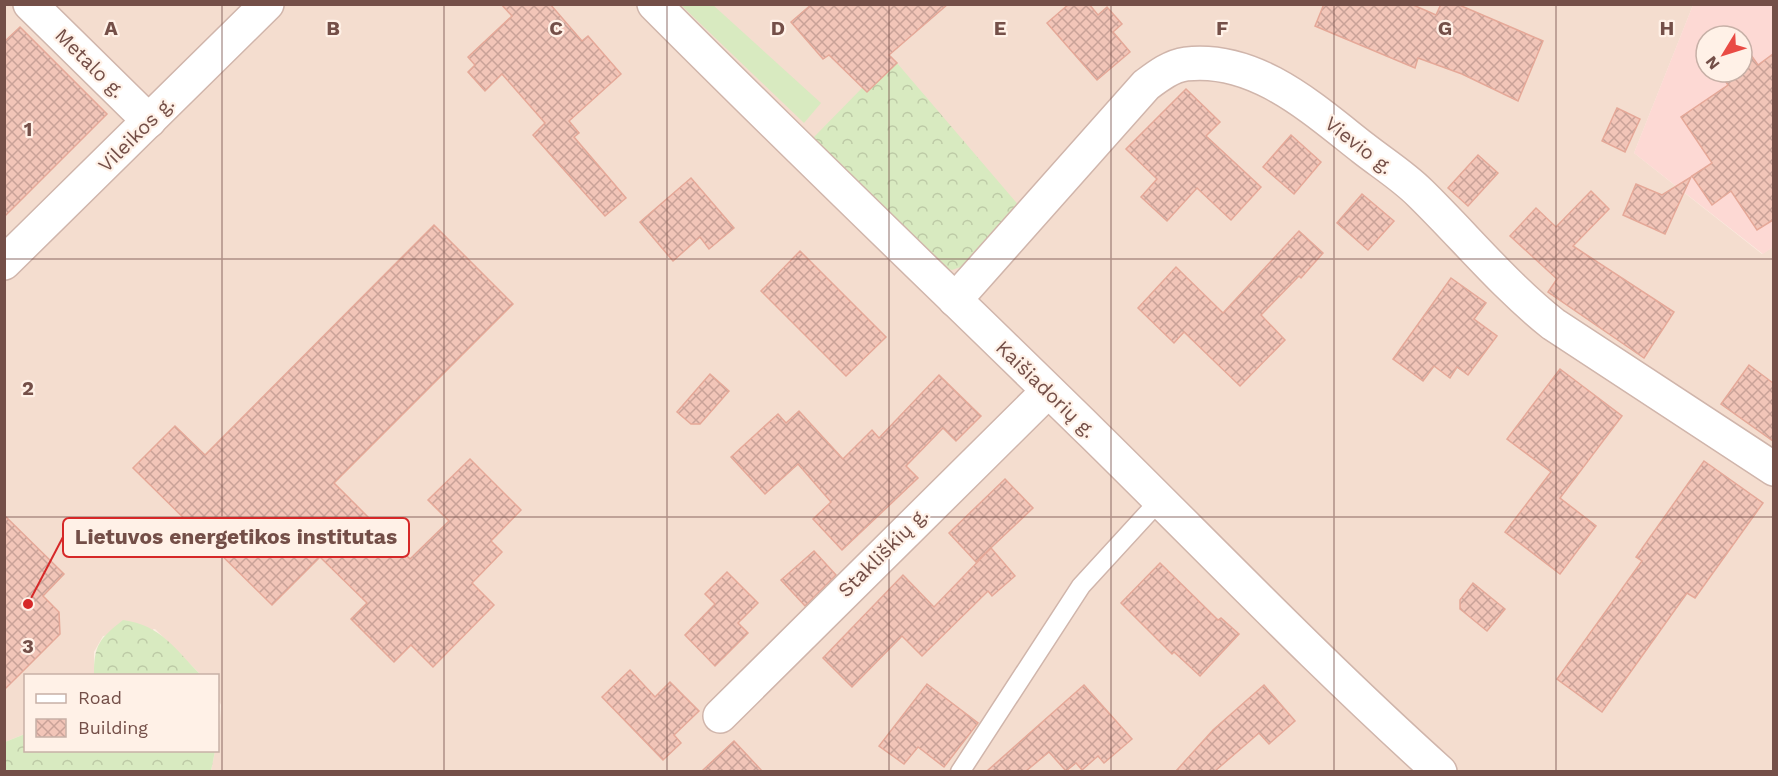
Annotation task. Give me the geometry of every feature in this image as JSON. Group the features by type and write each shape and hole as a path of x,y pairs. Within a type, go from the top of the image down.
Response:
{"street":[{"name":"Metalo g.","path":"30,4 149,121"},
{"name":"Vileikos g.","path":"4,263 267,4"},
{"name":"Kaišiadorių g.","path":"654,4 794,146 1048,391 1322,663 1440,771"},
{"name":"Vievio g.","path":"955,300 1146,85 1164,72 1186,64 1223,66 1254,75 1293,93 1418,191 1519,297 1553,324 1773,469"},
{"name":"Stakliškių g.","path":"720,716 1048,391"}],"lane":[{"path":"960,771 1081,586 1159,501"}],"shaded area":[{"path":"5,5 1693,5 1634,153 1762,254 1773,247 1773,771 211,771 215,752 219,752 221,705 219,674 200,674 155,629 103,636 94,652 94,674 24,674 24,734 5,742"},
{"path":"1693,5 1773,5 1773,247 1763,254 1634,153"}],"green space":[{"path":"681,5 713,5 821,103 804,123"},
{"path":"897,63 1021,208 966,265 952,270 937,265 813,138 863,87 867,92"},
{"path":"123,620 148,627 175,647 200,674 94,674 97,649 108,632"},
{"path":"24,734 24,752 215,752 211,771 5,771 5,742"}],"building":[{"path":"501,4 550,4 582,41 588,36 621,74 569,121 579,133 574,137 626,198 605,216 533,135 545,123 502,74 485,91 468,72 475,65 468,57 512,16"},
{"path":"812,4 948,4 889,55 897,63 867,92 829,55 823,59 791,22"},
{"path":"1069,4 1089,4 1098,15 1107,7 1122,24 1113,32 1130,52 1097,80 1047,23"},
{"path":"1324,4 1411,4 1436,15 1441,4 1457,4 1543,41 1518,101 1462,74 1418,58 1415,68 1315,26"},
{"path":"20,27 107,114 4,217 4,42"},
{"path":"1773,54 1773,220 1757,230 1731,191 1712,205 1692,176 1712,163 1681,117 1728,85 1754,84 1754,59 1758,65"},
{"path":"1186,89 1220,122 1206,136 1261,187 1231,220 1197,188 1167,221 1141,197 1157,179 1126,149"},
{"path":"1617,108 1640,119 1625,152 1602,141"},
{"path":"1291,135 1321,162 1294,194 1263,167"},
{"path":"1478,155 1498,173 1468,206 1448,188"},
{"path":"1691,177 1665,234 1623,215 1636,184 1662,195"},
{"path":"691,178 734,228 709,249 700,237 673,261 640,222"},
{"path":"1591,191 1609,209 1573,246 1674,312 1644,358 1548,292 1557,279 1510,236 1536,208 1556,227"},
{"path":"1362,194 1394,221 1368,250 1337,223"},
{"path":"434,225 513,304 334,483 410,559 449,521 428,500 470,459 521,510 491,541 502,552 472,583 494,605 433,667 411,645 394,662 351,619 367,603 320,557 272,605 133,468 175,426 205,455"},
{"path":"1299,231 1323,253 1301,278 1299,276 1261,315 1285,340 1240,386 1184,332 1174,343 1138,308 1176,267 1223,313"},
{"path":"800,251 886,337 846,376 761,291"},
{"path":"1451,278 1486,303 1474,319 1497,336 1468,375 1457,367 1450,378 1434,366 1423,381 1393,359"},
{"path":"1749,365 1773,383 1773,441 1721,404"},
{"path":"1560,369 1622,416 1560,498 1596,526 1560,574 1505,532 1551,472 1507,439"},
{"path":"710,374 729,391 700,424 691,424 677,412"},
{"path":"939,375 981,416 956,441 943,428 906,466 918,478 842,550 813,519 831,502 798,464 765,494 731,457 778,414 786,423 799,411 843,459 872,430 879,438"},
{"path":"1704,461 1763,503 1695,598 1687,593 1602,712 1557,679 1642,561 1636,557"},
{"path":"1005,479 1033,508 976,562 949,533"},
{"path":"4,515 64,574 43,596 59,612 60,634 4,690"},
{"path":"991,548 1015,576 992,596 988,591 922,656 902,636 852,687 823,658 903,575 934,607"},
{"path":"814,551 836,575 805,606 781,580"},
{"path":"1160,563 1218,620 1221,618 1239,634 1200,676 1174,652 1172,654 1121,603"},
{"path":"727,572 758,603 738,623 748,633 715,666 685,635 715,604 705,594"},
{"path":"1473,583 1505,609 1487,631 1460,609 1460,600"},
{"path":"630,670 655,697 670,682 699,711 674,735 681,743 663,760 602,697"},
{"path":"927,684 978,723 944,767 918,747 904,764 879,746"},
{"path":"1084,685 1132,739 1104,763 1098,756 1082,770 1076,763 1066,771 1049,752 1026,771 987,771"},
{"path":"1264,685 1295,721 1269,744 1259,733 1215,771 1176,771 1213,730"},
{"path":"734,741 762,771 702,771"}],"place":[{"name":"Lietuvos energetikos institutas","path":"28,604"}]}
